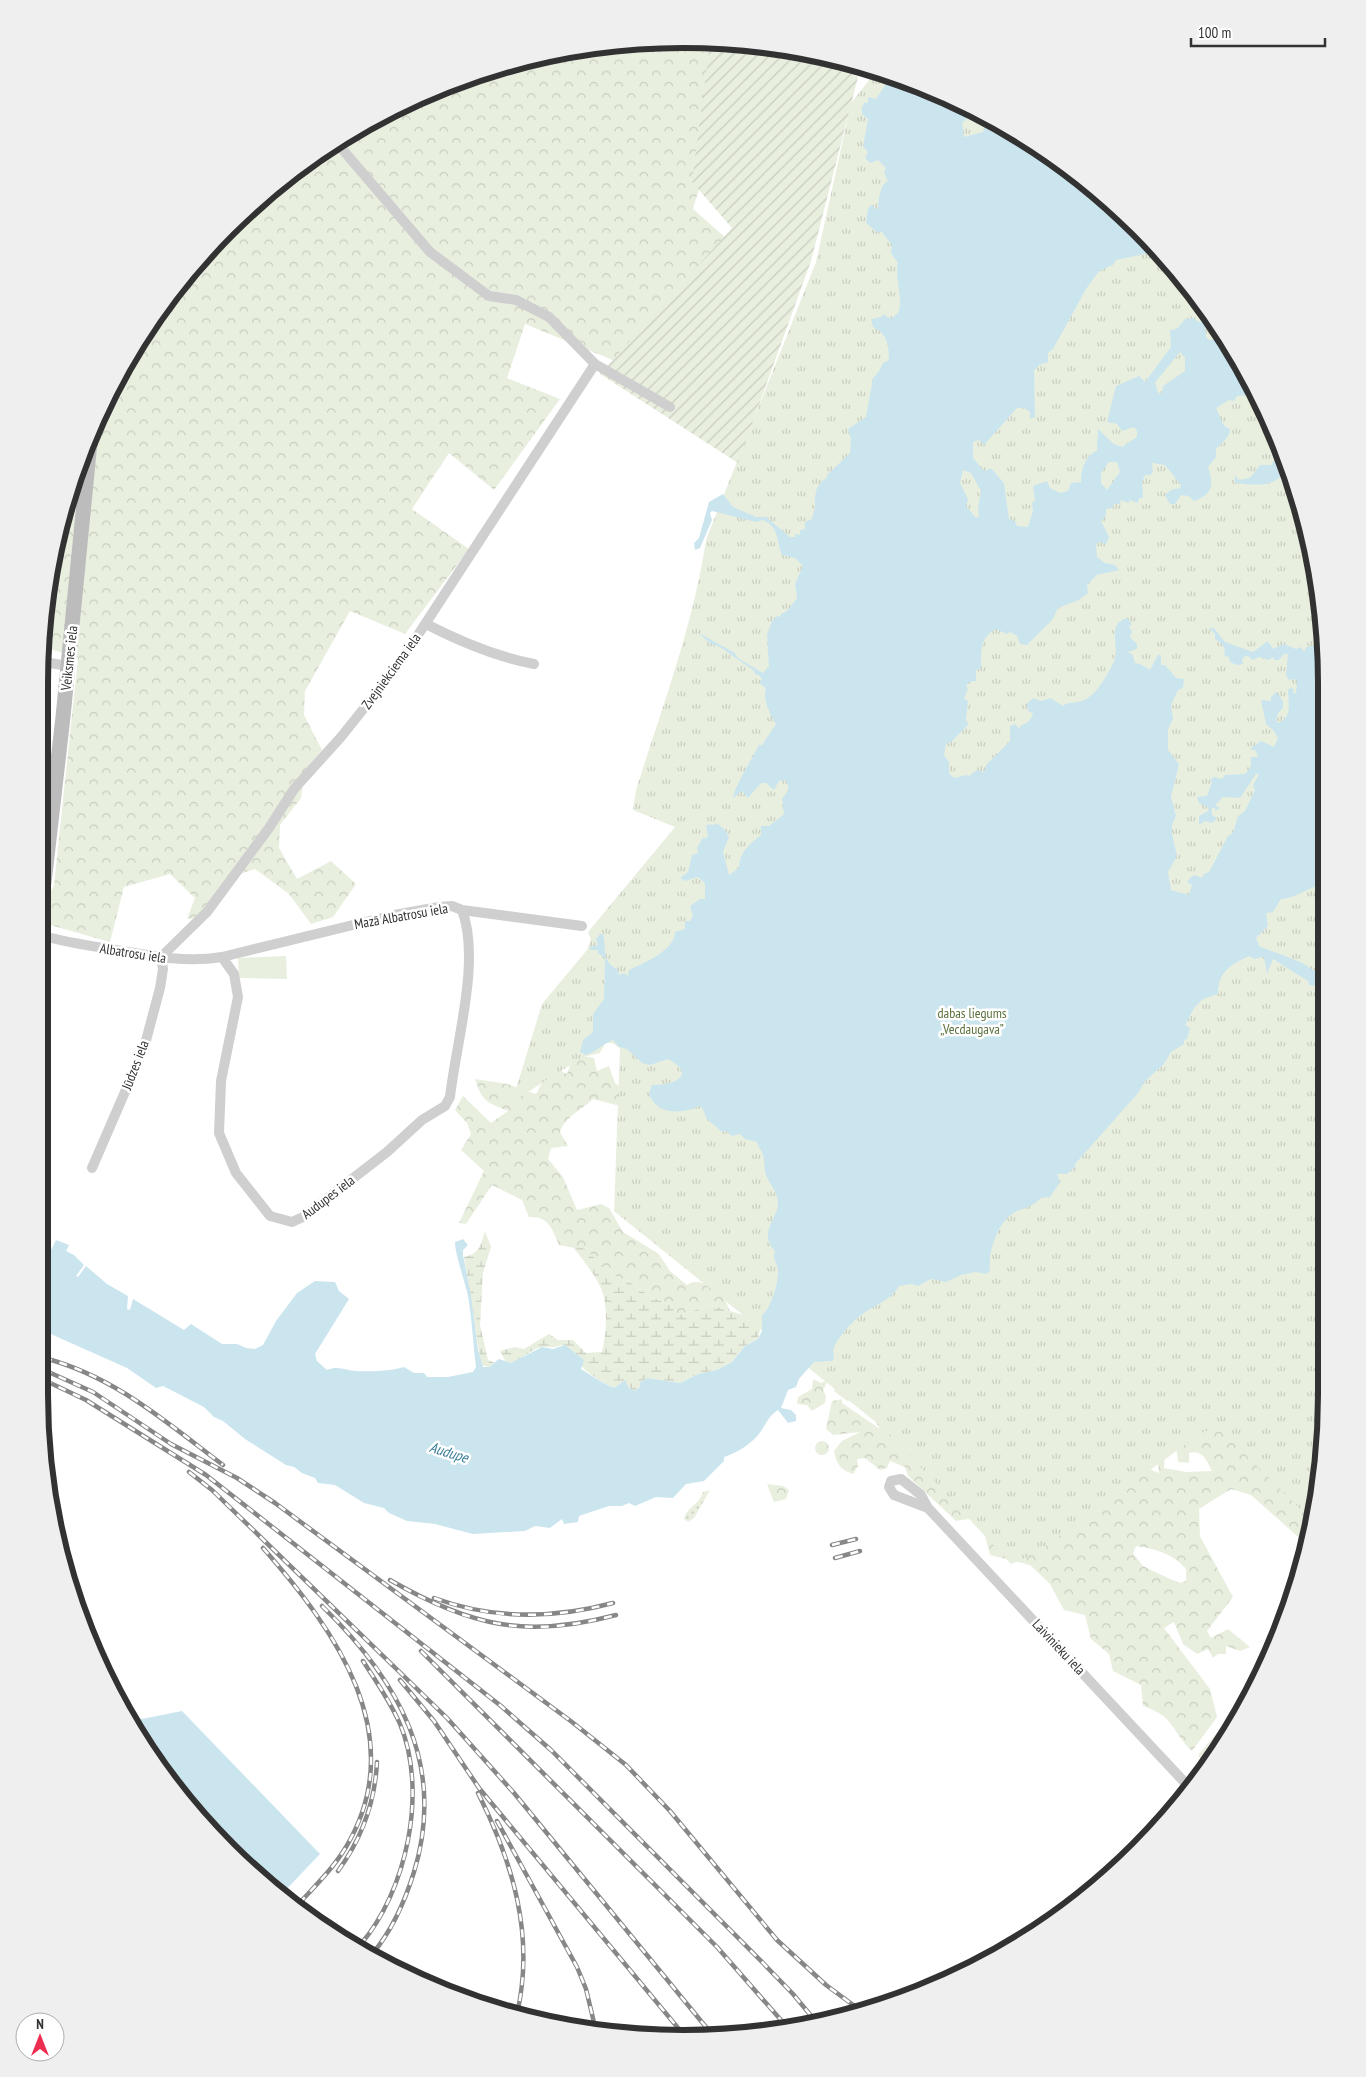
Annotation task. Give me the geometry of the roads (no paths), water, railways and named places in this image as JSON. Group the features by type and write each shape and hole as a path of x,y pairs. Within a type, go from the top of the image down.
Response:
{"main road":[{"name":"Veiksmes iela","path":"47,836 52,759 68,666 88,460"}],"street":[{"path":"341,148 430,252 489,296 516,300 549,317 595,364 670,407"},
{"name":"Zvejniekciema iela","path":"161,957 207,912 269,828 294,789 347,730 397,667 595,364"},
{"path":"426,624 443,633 498,654 534,664"},
{"path":"48,663 68,666"},
{"name":"Mazā Albatrosu iela","path":"222,957 394,915 438,907 452,906 462,910 582,926"},
{"name":"Audupes iela","path":"222,957 234,974 238,998 221,1081 219,1133 236,1173 255,1199 270,1216 292,1222 303,1217 387,1152 422,1120 445,1106 450,1097 469,960 467,924 462,910"},
{"name":"Albatrosu iela","path":"47,937 161,957 202,960 222,957"},
{"name":"Jūdzes iela","path":"92,1168 144,1048 160,988 163,968 161,957"},
{"name":"Laivinieku iela","path":"928,1508 1185,1783"}],"water":[{"name":"Audupe","path":"891,83 970,116 962,123 964,137 983,132 985,124 1001,133 1070,179 1102,205 1150,253 1116,260 1113,265 1099,271 1086,289 1053,349 1048,353 1048,362 1039,365 1034,371 1035,417 1030,419 1030,412 1024,408 1017,408 984,445 979,440 973,442 973,458 984,471 991,468 1004,483 1009,519 1015,521 1017,526 1028,527 1033,511 1032,503 1035,501 1033,486 1047,481 1050,488 1060,493 1068,491 1071,483 1081,482 1085,463 1097,450 1098,429 1114,444 1122,447 1137,437 1137,431 1134,427 1122,431 1117,424 1107,422 1116,386 1139,376 1145,382 1171,347 1170,330 1177,329 1185,319 1194,318 1198,322 1204,321 1206,337 1209,340 1217,339 1247,392 1247,395 1237,396 1234,401 1229,400 1216,408 1224,426 1230,429 1230,432 1216,449 1216,457 1208,467 1211,487 1206,495 1194,501 1189,496 1181,495 1175,504 1170,504 1165,495 1171,490 1180,488 1181,485 1165,465 1152,463 1153,472 1150,475 1145,475 1142,482 1143,498 1139,498 1138,503 1129,500 1129,503 1121,500 1120,504 1114,504 1112,508 1106,509 1106,516 1101,521 1109,537 1106,544 1099,542 1096,544 1097,557 1105,563 1115,565 1119,570 1097,575 1087,585 1088,593 1079,600 1058,608 1053,619 1027,645 1020,644 1017,636 1010,632 1007,634 996,629 987,636 982,645 981,668 976,670 976,681 969,682 966,686 968,688 964,699 968,701 966,720 969,724 951,742 946,744 944,755 949,762 949,773 954,778 969,776 977,770 984,772 986,765 1010,741 1010,726 1015,724 1020,729 1020,726 1027,723 1031,718 1033,713 1028,711 1027,704 1033,698 1041,701 1050,698 1063,706 1081,701 1092,695 1105,678 1114,661 1117,625 1120,621 1127,618 1132,624 1129,627 1132,631 1130,637 1137,644 1137,649 1128,652 1133,655 1135,663 1150,670 1158,655 1161,655 1161,665 1165,665 1176,678 1184,679 1183,688 1178,690 1171,705 1173,719 1168,729 1168,750 1179,764 1171,797 1176,816 1172,825 1172,834 1177,856 1168,872 1171,890 1189,895 1192,885 1187,882 1195,875 1202,878 1204,874 1209,872 1228,836 1233,833 1238,816 1245,811 1255,790 1253,785 1259,774 1256,774 1240,798 1223,797 1215,805 1220,808 1215,811 1215,808 1212,808 1212,815 1217,818 1212,823 1205,821 1199,825 1199,816 1208,811 1209,808 1199,803 1197,797 1207,796 1212,782 1210,780 1214,777 1222,779 1225,775 1245,774 1251,767 1251,757 1258,757 1256,751 1250,749 1261,741 1274,747 1278,738 1274,731 1266,724 1261,700 1271,701 1271,697 1276,692 1283,701 1283,708 1278,713 1276,720 1279,723 1288,712 1288,690 1291,687 1294,690 1293,693 1296,693 1297,680 1289,680 1286,675 1288,654 1284,654 1279,660 1274,660 1273,657 1268,660 1260,657 1252,660 1245,656 1242,659 1243,664 1237,665 1230,662 1229,657 1224,656 1225,650 1222,644 1215,639 1215,634 1209,628 1214,628 1225,642 1253,652 1268,641 1273,649 1284,644 1296,649 1301,647 1304,652 1306,647 1314,646 1317,641 1318,889 1314,887 1294,896 1281,899 1273,912 1266,913 1268,926 1256,938 1259,946 1300,962 1318,974 1318,986 1309,985 1308,981 1273,959 1267,974 1264,957 1254,959 1249,956 1227,969 1220,979 1218,994 1203,999 1194,1008 1185,1025 1190,1028 1184,1044 1171,1052 1164,1064 1144,1082 1139,1092 1075,1164 1075,1167 1067,1174 1057,1174 1060,1182 1050,1197 1041,1198 1032,1205 1010,1215 1004,1221 993,1245 990,1270 987,1274 975,1272 961,1275 946,1282 931,1279 918,1286 911,1284 899,1286 885,1300 861,1315 850,1325 835,1344 832,1361 814,1362 799,1379 796,1387 788,1390 781,1408 791,1410 796,1415 796,1421 788,1423 778,1410 771,1416 755,1439 724,1457 724,1461 704,1481 686,1484 673,1498 656,1497 635,1506 629,1503 622,1506 609,1506 579,1516 578,1522 564,1524 562,1519 550,1528 535,1526 525,1531 473,1534 435,1524 407,1521 389,1513 384,1508 364,1503 335,1485 318,1483 315,1478 286,1465 245,1439 223,1421 214,1417 204,1407 163,1386 156,1388 127,1368 47,1332 47,1238 51,1240 48,1250 51,1250 56,1240 69,1245 66,1251 74,1255 84,1265 76,1276 78,1277 86,1266 107,1284 128,1296 127,1309 130,1310 133,1299 184,1330 191,1324 222,1344 237,1344 246,1348 255,1349 263,1345 276,1321 297,1293 315,1281 335,1282 339,1291 349,1299 315,1354 317,1361 327,1370 339,1368 353,1371 375,1371 404,1367 414,1373 424,1373 427,1377 448,1377 473,1372 476,1367 467,1290 455,1242 463,1239 468,1245 463,1250 463,1255 471,1296 478,1350 483,1367 489,1367 499,1359 511,1363 542,1347 553,1349 565,1345 584,1360 581,1369 614,1388 625,1380 629,1388 635,1391 640,1387 640,1382 648,1378 680,1383 698,1374 717,1370 732,1362 745,1346 758,1339 762,1331 762,1315 771,1301 778,1275 774,1256 775,1251 769,1240 768,1230 777,1210 778,1199 765,1172 762,1153 757,1142 745,1139 740,1134 732,1136 726,1131 722,1132 706,1118 700,1106 685,1111 670,1111 657,1106 649,1093 652,1085 676,1081 682,1075 679,1067 670,1060 650,1065 642,1063 627,1049 619,1047 613,1040 586,1055 580,1052 583,1040 593,1032 593,1014 604,999 605,958 598,953 598,950 590,950 590,947 598,945 596,939 600,934 603,934 606,958 618,970 619,975 624,973 628,976 629,970 650,960 670,945 674,939 675,932 685,929 685,921 690,921 693,916 690,906 700,899 705,899 705,883 698,877 685,881 680,878 688,872 692,855 698,853 697,848 702,839 708,837 706,825 718,824 726,831 729,837 723,852 729,875 739,868 739,863 746,849 761,835 761,826 769,826 784,814 782,799 788,788 785,780 779,781 774,790 766,783 761,783 748,798 742,791 733,798 740,780 759,745 762,745 776,724 766,701 766,688 759,683 762,679 759,675 756,675 753,670 720,647 710,643 697,632 735,653 738,658 763,673 769,666 767,635 772,621 787,611 797,598 795,584 803,566 795,558 782,555 775,531 763,520 756,522 712,511 710,513 712,520 700,548 695,550 694,543 699,538 709,502 723,494 733,507 756,517 766,517 790,537 795,537 795,534 800,535 800,530 805,529 805,522 812,519 817,487 850,453 851,439 848,429 866,417 873,378 883,363 889,360 886,339 881,332 873,327 871,319 881,317 883,314 891,319 897,314 900,304 897,275 898,263 891,253 892,245 881,231 878,233 866,223 868,209 871,205 878,210 881,189 888,181 884,173 886,168 878,160 870,163 865,158 868,152 863,146 868,119 862,114 862,107 865,102 868,103 868,97 876,99 886,84","holes":["1180,352 1185,358 1185,371 1163,386 1162,393 1158,393 1155,383","1109,462 1117,462 1120,472 1107,490 1101,483 1101,473","963,470 971,473 981,491 978,509 979,516 976,518 966,506 968,499 960,483"]},
{"path":"1277,457 1283,475 1270,483 1257,485 1235,483 1235,475 1239,480 1250,478 1260,465 1271,465"},
{"path":"1318,892 1318,903 1314,898 1317,898 1315,895"},
{"path":"182,1711 320,1854 286,1890 264,1872 205,1813 179,1781 138,1720"}],"railway":[{"path":"47,1359 93,1376 116,1388 160,1417 223,1465"},
{"path":"47,1371 93,1392 171,1444 237,1478 275,1503 572,1722 626,1765 670,1811 777,1940 826,1985 854,2006"},
{"path":"47,1381 86,1400 206,1475 501,1706 551,1750 763,1963 811,2016"},
{"path":"189,1472 212,1490 447,1718 514,1793 707,2029"},
{"path":"832,1545 856,1539"},
{"path":"263,1548 316,1614 338,1649 356,1687 368,1725 371,1765 364,1806 341,1855 301,1901"},
{"path":"835,1558 860,1551"},
{"path":"390,1580 446,1608 473,1618 499,1624 526,1627 554,1626 616,1615"},
{"path":"434,1598 479,1610 524,1615 568,1612 613,1603"},
{"path":"322,1606 349,1634 373,1664 393,1694 409,1726 419,1760 424,1795 423,1833 407,1894 387,1934 376,1950"},
{"path":"421,1651 717,1947 782,2021"},
{"path":"362,1942 376,1923 390,1897 401,1869 412,1809 412,1779 408,1751 400,1724 388,1700 363,1661"},
{"path":"400,1680 434,1721 479,1788 680,2030"},
{"path":"338,1871 354,1846 366,1820 376,1777 377,1762"},
{"path":"478,1793 501,1846 517,1900 522,1928 523,1956 522,1985 518,2008"},
{"path":"497,1821 577,1967 586,1989 594,2023"}],"park label":[{"name":"dabas liegums „Vecdaugava”","path":"972,1022"}]}
